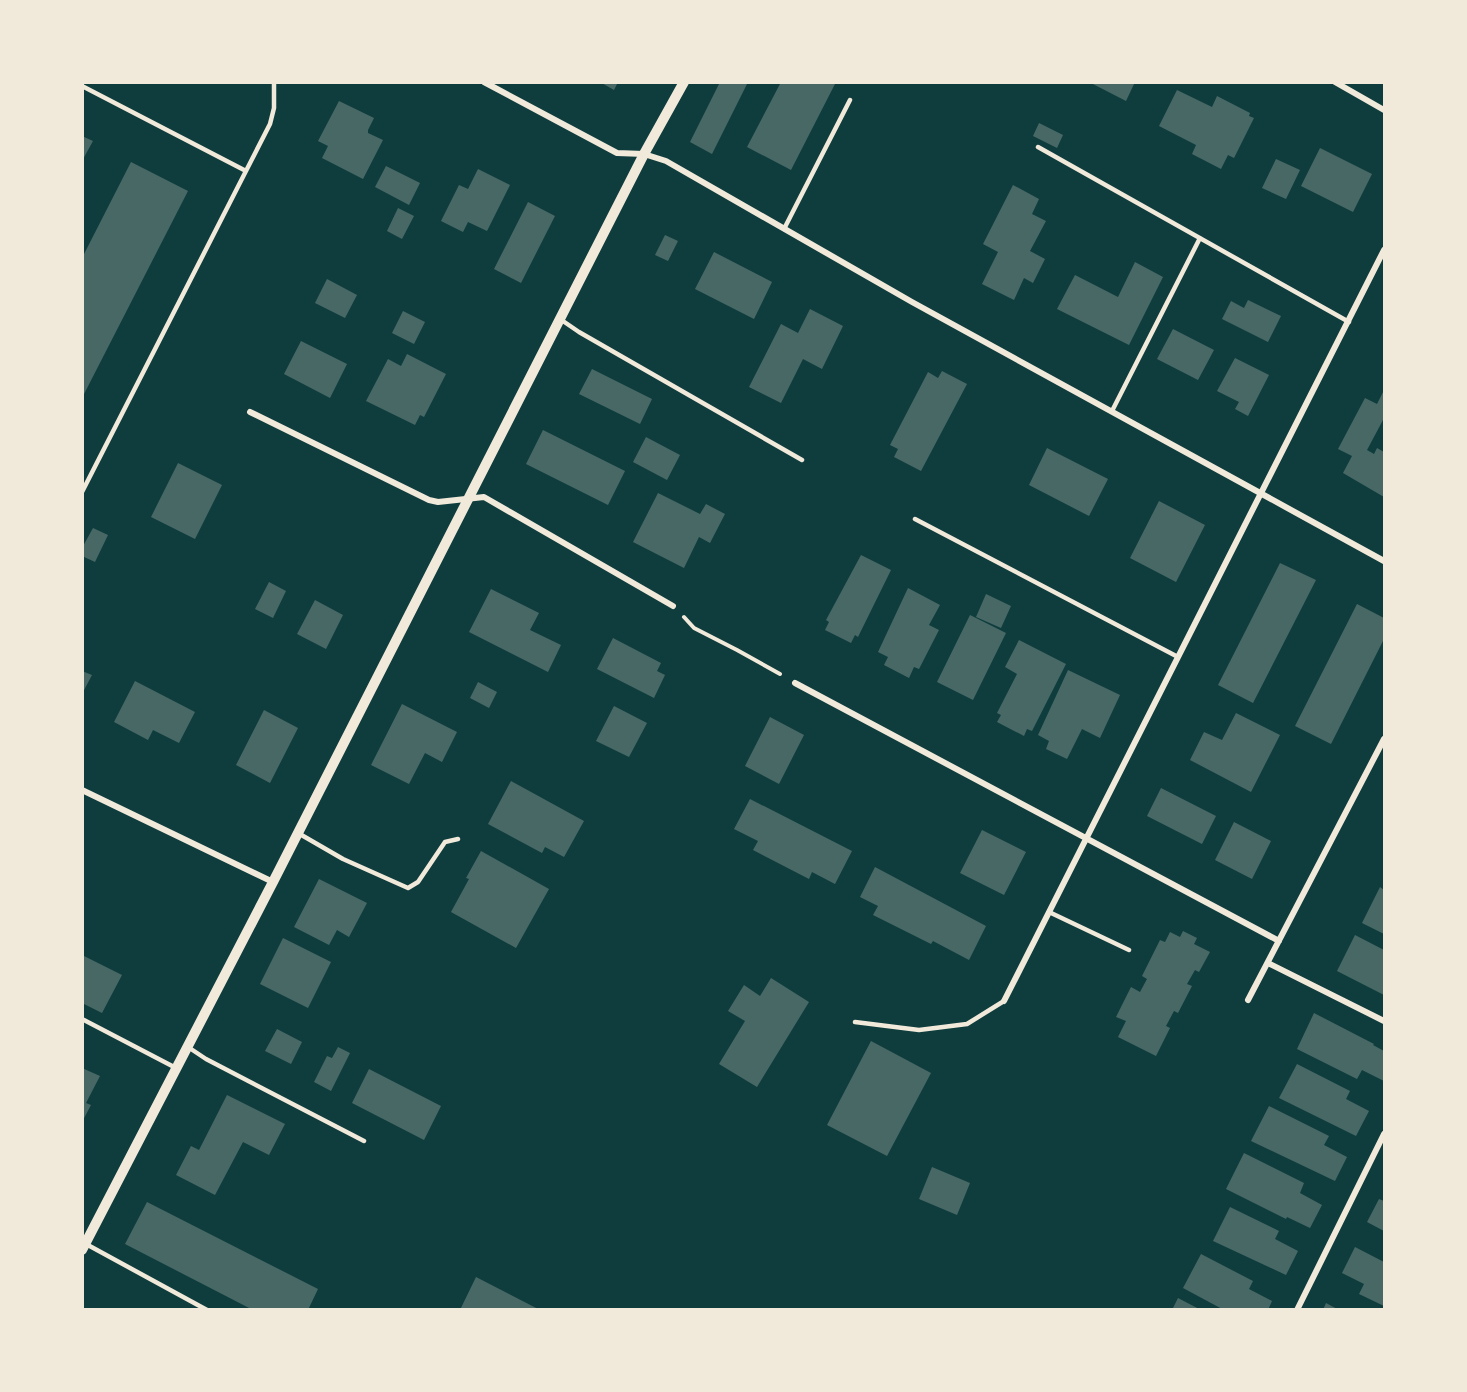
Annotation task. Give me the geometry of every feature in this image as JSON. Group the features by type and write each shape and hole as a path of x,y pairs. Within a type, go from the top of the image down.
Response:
{"street":[{"path":"484,82 617,153 644,154 666,161 784,229 1384,561"},
{"path":"84,1247 644,154 684,82"},
{"path":"1335,82 1384,110"},
{"path":"1004,1001 1384,250"},
{"path":"250,412 429,500 438,502 484,497 673,606"},
{"path":"795,683 1279,941"},
{"path":"1248,1000 1384,739"},
{"path":"82,790 273,882"},
{"path":"1268,963 1384,1021"},
{"path":"1297,1310 1384,1134"}],"lane":[{"path":"82,492 270,124 274,108 274,82"},
{"path":"82,86 246,171"},
{"path":"784,229 850,100"},
{"path":"1038,147 1349,322"},
{"path":"1112,411 1200,238"},
{"path":"560,319 802,459"},
{"path":"915,519 1178,657"},
{"path":"298,833 342,859 408,888 418,882 445,842 458,839"},
{"path":"1049,912 1129,950"},
{"path":"855,1022 919,1030 967,1024 1004,1001"},
{"path":"82,1019 176,1069"},
{"path":"188,1047 206,1059 364,1141"},
{"path":"84,1247 207,1310"}],"path":[{"path":"673,606 694,628 795,683"}],"building":[{"path":"600,82 618,82 614,90"},
{"path":"720,82 748,82 712,154 690,142"},
{"path":"781,82 836,82 791,170 747,147"},
{"path":"1089,82 1135,82 1126,101"},
{"path":"1177,90 1212,107 1217,96 1250,113 1249,116 1254,118 1234,158 1228,155 1221,169 1192,154 1196,145 1159,126"},
{"path":"339,101 374,118 368,133 383,140 363,179 322,158 328,146 318,141"},
{"path":"1039,123 1063,135 1057,148 1033,136"},
{"path":"82,136 93,141 82,161"},
{"path":"1320,148 1372,174 1353,212 1301,186"},
{"path":"1276,159 1300,170 1286,199 1262,188"},
{"path":"131,162 188,191 82,398 82,258"},
{"path":"386,166 420,183 409,205 375,187"},
{"path":"478,169 510,185 487,231 468,222 463,232 441,221 459,185 468,189"},
{"path":"1013,185 1039,199 1032,214 1046,221 1030,251 1045,259 1033,283 1024,278 1014,300 982,284 998,252 983,244"},
{"path":"528,202 555,216 521,283 494,269"},
{"path":"398,208 414,216 402,239 387,231"},
{"path":"665,235 678,241 668,261 655,255"},
{"path":"714,252 772,282 754,319 695,289"},
{"path":"1135,262 1163,277 1129,345 1057,309 1075,275 1118,297"},
{"path":"327,279 357,295 345,318 315,303"},
{"path":"1248,300 1281,316 1268,342 1222,319 1231,301 1244,308"},
{"path":"810,309 843,326 822,369 803,359 781,403 749,387 781,324 798,333"},
{"path":"403,311 425,322 414,344 392,333"},
{"path":"1173,329 1214,350 1198,380 1157,359"},
{"path":"301,341 347,364 330,398 284,374"},
{"path":"407,354 446,374 424,417 420,415 415,425 366,401 388,359 401,366"},
{"path":"1235,358 1269,375 1248,416 1235,409 1239,402 1217,391"},
{"path":"592,369 652,399 640,424 579,394"},
{"path":"942,371 967,384 921,471 894,457 898,449 890,445 928,372 938,378"},
{"path":"1384,390 1384,421 1367,450 1374,454 1377,448 1384,452 1384,497 1343,473 1352,456 1338,449 1365,398 1377,404"},
{"path":"543,430 625,471 608,505 526,464"},
{"path":"646,437 680,455 667,480 633,462"},
{"path":"1047,448 1108,479 1089,516 1029,485"},
{"path":"178,463 222,485 195,539 151,517"},
{"path":"658,493 700,514 706,504 725,514 710,543 699,537 684,568 633,542"},
{"path":"1159,501 1205,525 1176,582 1130,558"},
{"path":"93,528 108,535 95,562 82,556 82,548"},
{"path":"861,555 891,570 858,637 855,635 851,643 825,630 829,622 826,620"},
{"path":"1280,563 1316,580 1253,703 1218,685"},
{"path":"269,582 286,591 273,618 255,609"},
{"path":"908,588 940,605 929,625 939,630 919,669 914,667 909,678 884,665 888,657 878,652"},
{"path":"491,589 539,613 530,630 561,645 548,672 469,632"},
{"path":"986,594 1011,606 1001,628 976,617"},
{"path":"315,600 343,615 326,649 297,634"},
{"path":"1357,604 1384,618 1384,639 1331,744 1295,726"},
{"path":"970,615 1006,633 973,700 937,682"},
{"path":"613,638 661,663 657,671 665,675 654,698 597,669"},
{"path":"1019,640 1066,664 1032,731 1027,729 1024,736 997,722 1001,715 997,713 1017,674 1005,667"},
{"path":"1068,670 1120,695 1100,738 1082,729 1067,759 1046,749 1049,741 1038,735"},
{"path":"82,671 92,675 82,694"},
{"path":"135,681 195,712 179,743 153,730 148,740 114,722"},
{"path":"478,682 497,692 489,708 470,698"},
{"path":"402,704 457,732 442,762 425,753 409,784 371,765"},
{"path":"614,706 647,723 629,757 596,741"},
{"path":"264,710 298,728 270,783 236,765"},
{"path":"1236,713 1280,735 1251,792 1190,760 1204,732 1222,740"},
{"path":"770,717 804,735 779,784 745,766"},
{"path":"511,781 584,821 564,857 545,847 542,853 488,824"},
{"path":"1161,788 1216,816 1202,844 1147,816"},
{"path":"750,799 852,851 835,884 812,872 809,879 753,850 758,841 734,829"},
{"path":"1234,822 1271,841 1252,879 1215,860"},
{"path":"982,830 1026,852 1004,895 960,873"},
{"path":"481,851 549,889 516,948 451,912"},
{"path":"875,867 986,926 969,960 933,941 931,944 873,915 878,906 860,897"},
{"path":"319,879 367,903 349,937 337,930 329,945 294,927"},
{"path":"1380,887 1384,890 1384,934 1362,923"},
{"path":"1183,931 1197,938 1194,944 1210,952 1199,972 1195,970 1187,984 1192,986 1178,1013 1174,1011 1166,1026 1170,1028 1156,1056 1118,1037 1126,1021 1116,1017 1131,987 1140,992 1147,979 1142,976 1160,940 1165,942 1170,932 1180,937"},
{"path":"1355,935 1384,950 1384,995 1337,971"},
{"path":"283,938 331,962 308,1008 260,984"},
{"path":"82,955 122,975 102,1013 82,1003"},
{"path":"771,978 809,1002 757,1087 719,1064 745,1021 728,1011 744,985 760,996"},
{"path":"1314,1013 1384,1051 1384,1081 1362,1070 1357,1079 1297,1049"},
{"path":"277,1029 302,1042 291,1064 265,1051"},
{"path":"871,1041 931,1073 887,1156 827,1125"},
{"path":"338,1047 350,1053 331,1091 314,1082 327,1056 332,1058"},
{"path":"1297,1064 1350,1091 1346,1099 1369,1111 1356,1136 1279,1098"},
{"path":"82,1068 100,1076 86,1103 91,1105 82,1122"},
{"path":"369,1069 441,1106 424,1140 352,1103"},
{"path":"227,1095 285,1124 269,1155 243,1142 215,1195 176,1175 191,1146 199,1150"},
{"path":"1269,1106 1329,1136 1324,1145 1347,1157 1335,1181 1251,1141"},
{"path":"1244,1153 1304,1183 1300,1193 1322,1205 1310,1228 1287,1217 1286,1219 1226,1189"},
{"path":"932,1167 970,1183 957,1215 919,1199"},
{"path":"1379,1199 1384,1201 1384,1231 1367,1222"},
{"path":"147,1202 318,1289 308,1310 253,1310 125,1244"},
{"path":"1230,1207 1279,1231 1275,1239 1298,1251 1286,1275 1213,1241"},
{"path":"1355,1247 1384,1262 1384,1306 1359,1294 1364,1284 1342,1273"},
{"path":"1201,1254 1253,1281 1249,1289 1272,1301 1268,1310 1224,1310 1183,1288"},
{"path":"476,1277 540,1310 460,1310"},
{"path":"1178,1298 1201,1310 1172,1310"},
{"path":"1326,1303 1339,1310 1323,1310"}]}
